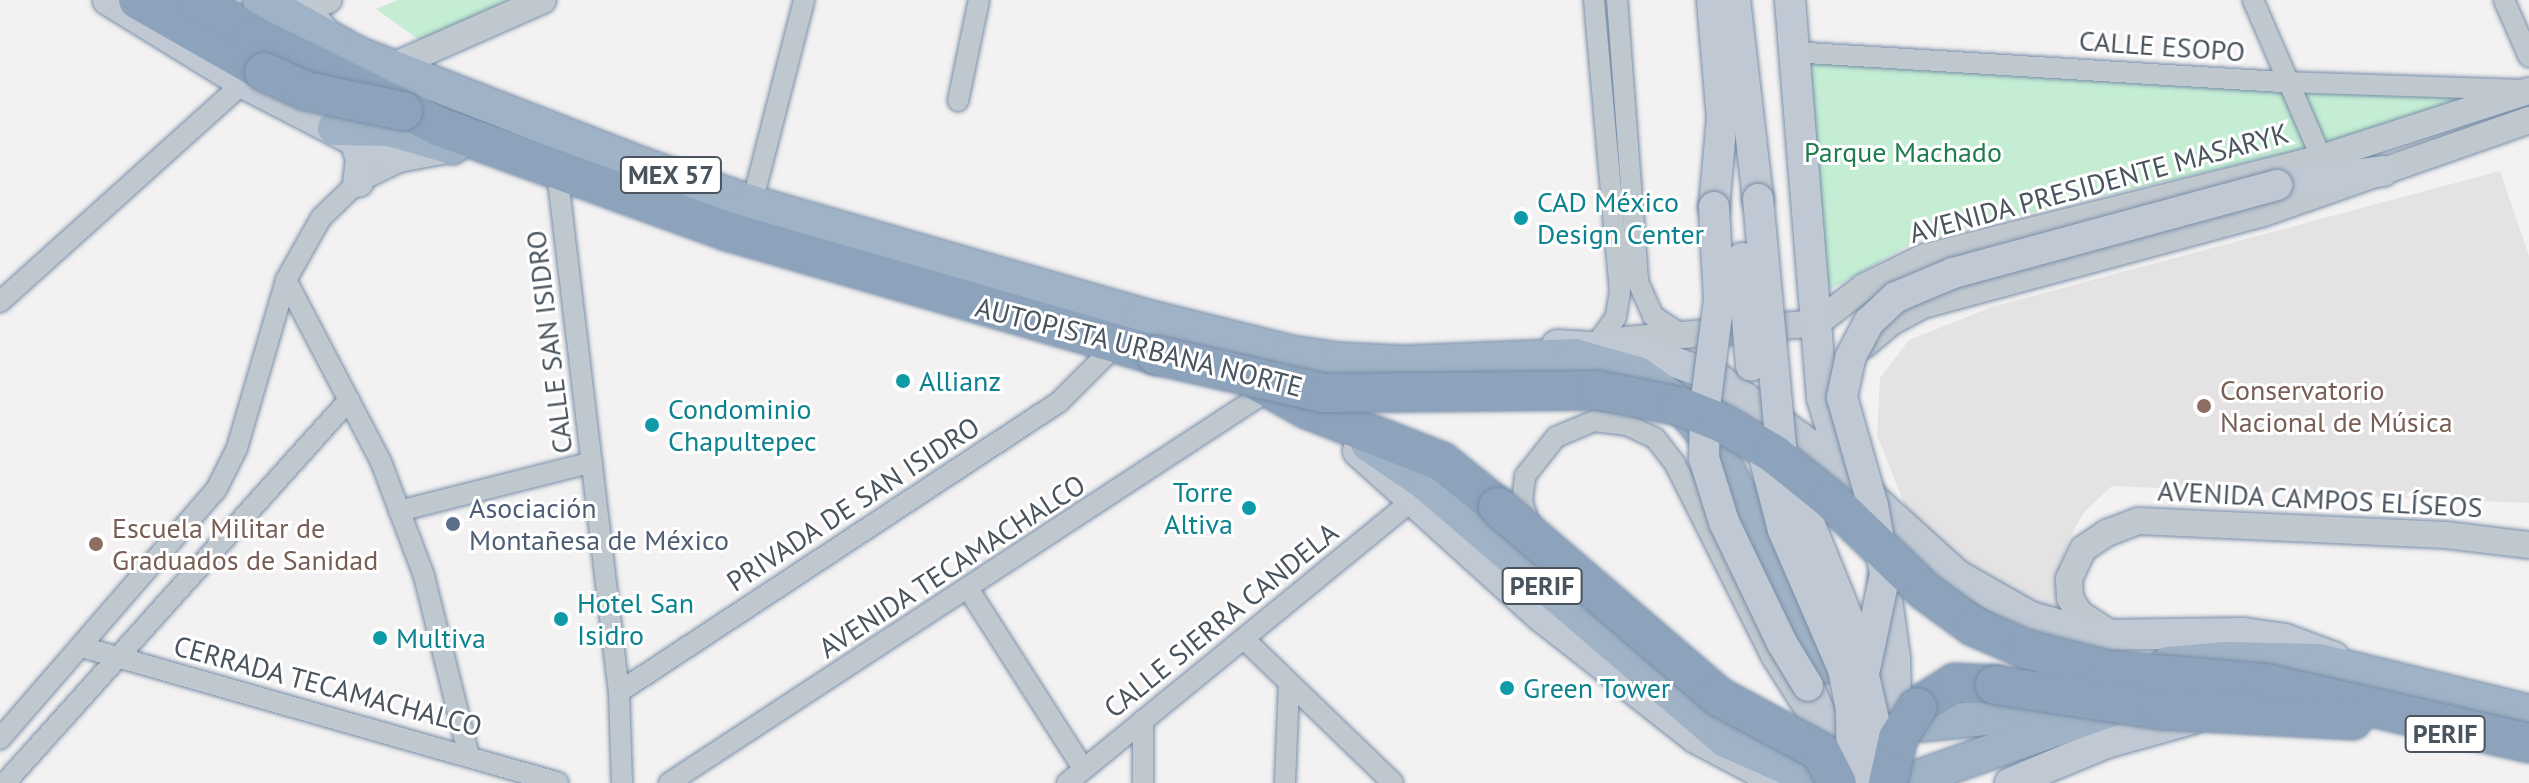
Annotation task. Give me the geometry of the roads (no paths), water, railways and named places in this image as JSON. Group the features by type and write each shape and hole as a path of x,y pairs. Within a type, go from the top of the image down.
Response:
{"highway":[{"path":"138,0 306,91 403,111"},
{"name":"MEX 57","path":"172,0 322,83 464,149 750,249 1109,352 1267,390"},
{"name":"AUTOPISTA URBANA NORTE","path":"196,0 403,111 741,236 1267,390 1371,395 1596,390 1679,406 1774,454 1830,499 1925,591 1973,626 2026,649 2109,670 2265,683 2529,743"},
{"name":"AUTOPISTA URBANA NORTE","path":"237,0 445,105 754,218 1279,363 1352,375 1588,367 1679,383 1723,398 1795,440 1946,578 2008,617 2079,643 2291,665 2529,722"},
{"name":"MEX 57","path":"260,0 332,42 389,68 752,203 1129,312 1291,353 1378,363 1439,362"},
{"path":"344,133 389,129 464,149"},
{"path":"1439,362 1575,356 1616,365 1667,392 1716,448 1818,684"},
{"path":"1267,390 1307,409 1396,441 1459,472 1719,697 1821,752 1821,782"},
{"name":"PERIF","path":"1267,390 1393,459 1725,740 1821,782"},
{"path":"1470,523 1554,566 1721,711 1790,738 1821,782"},
{"name":"PERIF","path":"1922,724 1995,717 2107,678 2194,661 2289,659 2365,671 2529,712"},
{"path":"1893,771 1931,708 1961,687 1995,685 2078,701 2215,715 2432,720"},
{"name":"PERIF","path":"1893,771 2163,695 2259,694 2361,713 2529,755"}],"main road":[{"path":"108,0 237,79 384,154 412,155 464,149"},
{"path":"1712,0 1722,118 1782,456 1865,669 1883,698 1893,771"},
{"path":"1735,0 1736,203 1766,471 1783,530 1843,669 1852,720 1821,782"},
{"path":"1790,0 1791,52 1827,422 1876,546 1893,631 1893,771"},
{"path":"311,3 332,42"},
{"path":"344,133 361,159 358,182"},
{"path":"1865,669 1885,574 1873,506 1842,397 1850,358 1869,322 1896,297 1953,273 2277,185 2329,174 2383,171"},
{"path":"1736,203 1705,406 1704,458 1724,522 1778,635 1818,684 1821,782"},
{"path":"1439,362 1487,348 1596,345 1667,356 1716,377 1845,473 1982,592 2067,630 2114,635 2254,634 2295,643 2365,671"},
{"path":"1267,390 1364,455 1542,617 1696,738 1821,782"},
{"path":"1893,631 1885,665 1893,771"},
{"path":"1893,771 1895,680"},
{"path":"2031,779 2106,743 2196,719 2300,708 2361,713"}],"street":[{"path":"389,68 543,0"},
{"path":"752,203 804,0"},
{"path":"958,101 979,0"},
{"path":"1594,0 1623,249 1648,308 1661,324 1682,335"},
{"path":"1596,345 1618,308 1623,249 1617,0"},
{"path":"2253,0 2286,82 2329,174"},
{"path":"2504,0 2529,57"},
{"name":"CALLE ESOPO","path":"1791,52 2286,82 2529,91"},
{"path":"0,286 237,79"},
{"path":"0,302 237,79"},
{"name":"AVENIDA PRESIDENTE MASARYK","path":"1827,422 1835,390 1858,352 1891,322 1923,305 2261,214 2329,174 2529,91"},
{"path":"2383,171 2529,120"},
{"path":"0,739 201,512 229,468 286,280 321,218 358,182 412,155"},
{"name":"AVENIDA PRESIDENTE MASARYK","path":"1817,323 1864,287 1925,257 2329,174"},
{"name":"CALLE SAN ISIDRO","path":"558,180 619,692 622,783"},
{"path":"286,280 349,400 399,511 424,576 468,753"},
{"path":"1596,345 1817,323"},
{"name":"PRIVADA DE SAN ISIDRO","path":"619,692 1059,402 1109,352"},
{"name":"AVENIDA TECAMACHALCO","path":"669,783 969,590 1267,390"},
{"path":"5,783 173,592 349,400"},
{"path":"1554,566 1526,520 1522,493 1525,476 1544,447 1569,429 1611,421 1641,430 1668,453 1742,601 1820,734 1821,782"},
{"path":"399,511 592,462"},
{"name":"CALLE SIERRA CANDELA","path":"1067,783 1412,501"},
{"name":"AVENIDA CAMPOS ELÍSEOS","path":"2114,635 2079,613 2070,598 2069,579 2083,549 2107,533 2138,521 2446,535 2529,545"},
{"path":"149,571 173,592"},
{"path":"969,590 1083,768"},
{"path":"1244,639 1393,783"},
{"name":"CERRADA TECAMACHALCO","path":"82,647 468,753 558,783"},
{"path":"1285,783 1289,683"},
{"path":"1143,720 1143,783"}],"place":[{"name":"CAD México Design Center","path":"1521,218"},
{"name":"Allianz","path":"903,381"},
{"name":"Conservatorio Nacional de Música","path":"2204,406"},
{"name":"Condominio Chapultepec","path":"652,425"},
{"name":"Torre Altiva","path":"1249,508"},
{"name":"Asociación Montañesa de México","path":"453,524"},
{"name":"Escuela Militar de Graduados de Sanidad","path":"96,544"},
{"name":"Hotel San Isidro","path":"561,619"},
{"name":"Multiva","path":"380,638"},
{"name":"Green Tower","path":"1507,688"}],"park label":[{"name":"Parque Machado","path":"1903,152"}]}
